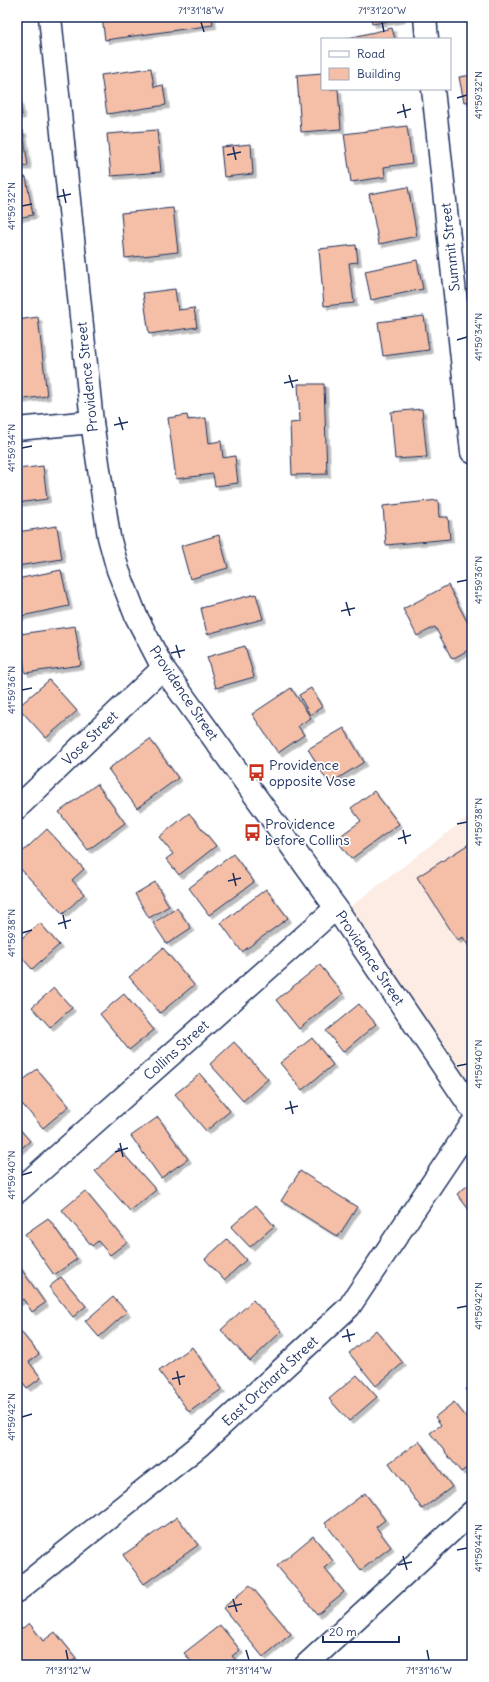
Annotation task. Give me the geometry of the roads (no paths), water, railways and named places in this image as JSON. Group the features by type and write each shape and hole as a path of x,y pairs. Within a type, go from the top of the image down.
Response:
{"street":[{"name":"Providence Street","path":"50,17 92,422 109,537 118,570 136,616 163,668 336,908 472,1109"},
{"path":"425,17 427,38"},
{"name":"Summit Street","path":"433,90 472,452"},
{"path":"17,429 92,422"},
{"name":"Vose Street","path":"17,808 163,668"},
{"name":"Collins Street","path":"17,1192 336,908"},
{"name":"East Orchard Street","path":"17,1591 199,1446 349,1307 472,1124"},
{"path":"306,1665 472,1512"}],"place":[{"name":"Providence opposite Vose","path":"256,773"},
{"name":"Providence before Collins","path":"252,832"}]}
